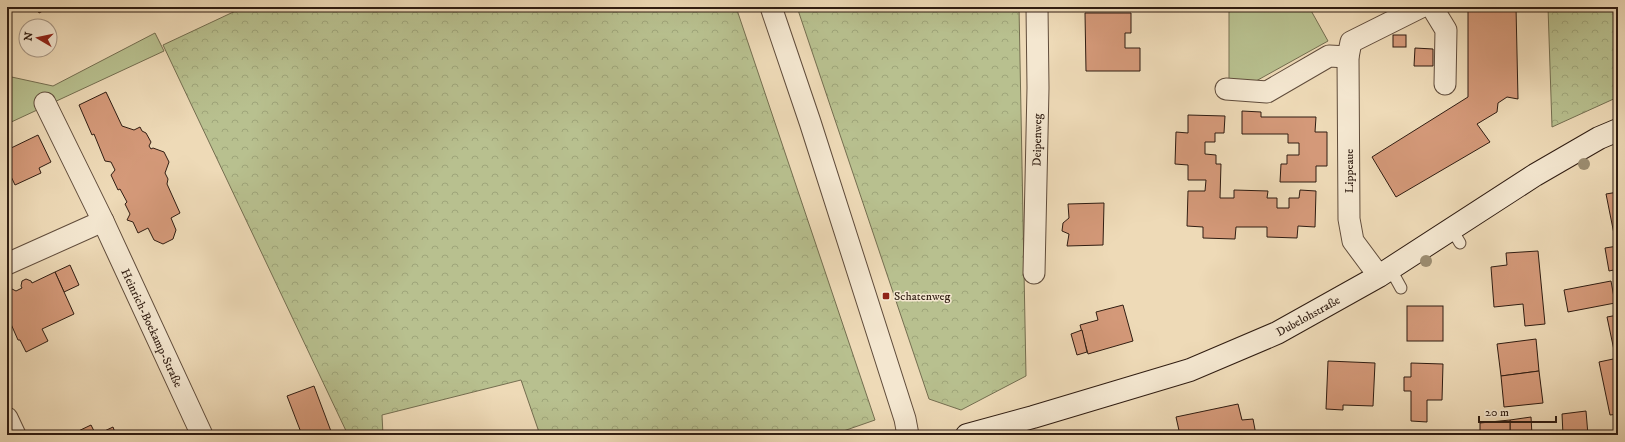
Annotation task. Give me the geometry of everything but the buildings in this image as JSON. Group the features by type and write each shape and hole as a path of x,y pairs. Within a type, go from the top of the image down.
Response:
{"main road":[{"name":"Dubelohstraße","path":"967,435 1034,417 1190,370 1277,333 1384,272 1456,235 1535,175 1599,138 1618,130"}],"street":[{"path":"771,7 810,122 905,419 908,435"},
{"name":"Deipenweg","path":"1034,273 1038,88 1037,7"},
{"name":"Lippeaue","path":"1384,272 1354,241 1349,219 1348,57 1351,42 1421,7"},
{"path":"1432,7 1446,30 1445,84"},
{"path":"1226,89 1267,92 1329,56 1348,57"},
{"name":"Heinrich-Boekamp-Straße","path":"45,103 103,221 202,435"},
{"path":"7,264 103,221"},
{"path":"7,418 15,435"}],"lane":[{"path":"1384,272 1401,288"}],"green space":[{"path":"244,7 736,7 875,420 832,435 540,435 521,380 382,415 383,435 348,435 163,45"},
{"path":"797,7 1019,7 1026,376 961,410 929,399"},
{"path":"1229,7 1309,7 1328,41 1256,81 1229,80"},
{"path":"1548,7 1618,7 1618,97 1552,127"},
{"path":"155,33 164,51 7,124 7,76 53,86"}],"place":[{"name":"Schatenweg","path":"886,296"}]}
